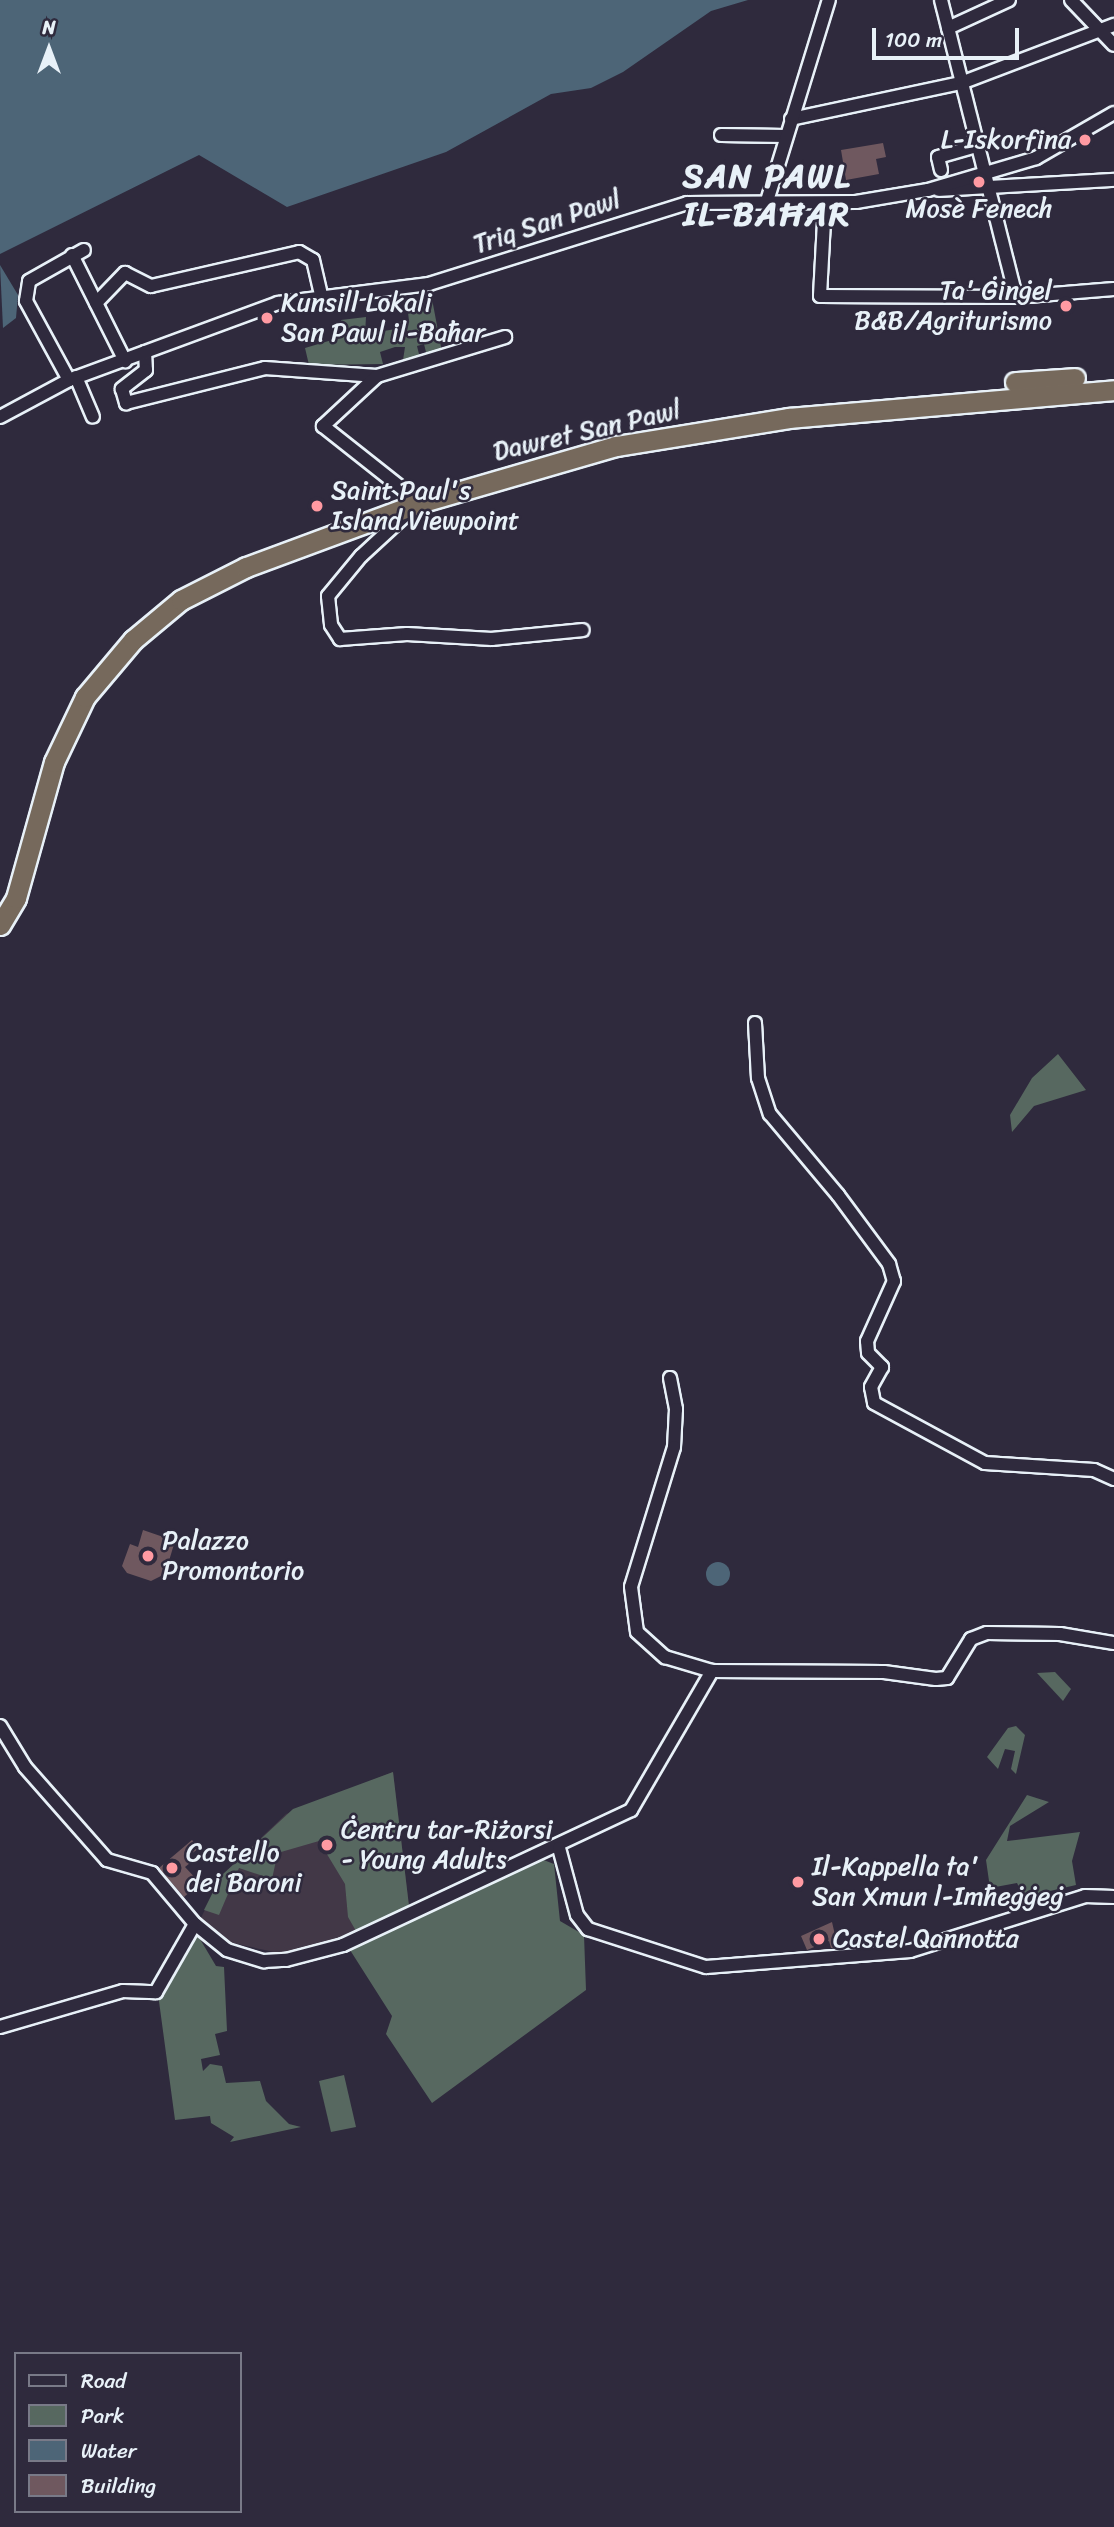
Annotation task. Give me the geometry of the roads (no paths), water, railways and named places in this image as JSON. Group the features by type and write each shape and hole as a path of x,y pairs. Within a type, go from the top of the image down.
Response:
{"highway":[{"name":"Dawret San Pawl","path":"0,903 45,752 77,688 129,626 211,568 532,456 721,415 1049,379 1114,378"},
{"name":"Dawret San Pawl","path":"0,925 16,898 54,762 85,697 133,640 181,600 246,566 412,499 616,446 723,428 937,402 1114,390"}],"street":[{"path":"766,201 829,0"},
{"path":"941,0 1016,297"},
{"path":"948,28 1009,0"},
{"path":"1071,0 1100,27 1114,45"},
{"path":"791,119 961,83 1100,27 1114,25"},
{"name":"Triq San Pawl","path":"0,418 73,379 278,303 429,284 687,203 825,203 928,190 1036,158 1114,113"},
{"path":"721,135 785,136"},
{"path":"941,170 938,157 976,146"},
{"path":"928,190 991,191 1114,180"},
{"path":"825,203 820,296 1016,297 1114,289"},
{"path":"96,303 125,273 151,286 299,252 313,260 322,298"},
{"path":"93,416 26,301 29,281 78,253 96,303 125,361"},
{"path":"145,352 146,370 122,389 126,403 265,368 377,376 505,337"},
{"path":"377,376 323,426 412,499 328,596 331,625 340,639 420,634 492,639 583,629"},
{"path":"755,1023 758,1078 770,1114 889,1264 894,1280 867,1341 868,1353 882,1367 870,1387 874,1403 985,1463 1094,1470 1114,1479"},
{"path":"670,1378 676,1409 674,1447 631,1587 637,1632 666,1657 712,1671 884,1672 936,1679 947,1678 971,1639 987,1633 1060,1634 1114,1643"},
{"path":"0,1726 24,1767 107,1860 152,1873 195,1924 236,1954 296,1959 343,1945 559,1848 631,1810 712,1671"},
{"path":"559,1848 577,1915 588,1929 706,1967 910,1951 1085,1896 1114,1897"},
{"path":"0,2027 123,1991 156,1992 195,1924"}],"water":[{"path":"0,0 748,0 711,11 623,72 591,88 551,94 446,152 287,207 199,155 0,254"},
{"path":"0,265 18,295 16,318 3,328"},
{"path":"718,1562 727,1565 730,1574 727,1583 718,1586 709,1583 706,1574 709,1565"}],"place":[{"name":"L-Iskorfina","path":"1085,140"},
{"name":"Mosè Fenech","path":"979,182"},
{"name":"Ta' Ġinġel B&B/Agriturismo","path":"1066,306"},
{"name":"Kunsill Lokali San Pawl il-Baħar","path":"267,318"},
{"name":"Saint Paul's Island Viewpoint","path":"317,506"},
{"name":"Palazzo Promontorio","path":"148,1556"},
{"name":"Ċentru tar-Riżorsi - Young Adults","path":"327,1845"},
{"name":"Castello dei Baroni","path":"172,1868"},
{"name":"Il-Kappella ta' San Xmun l-Imħeġġeġ","path":"798,1882"},
{"name":"Castel Qannotta","path":"819,1939"}],"district":[{"name":"SAN PAWL IL-BAĦAR","path":"767,196"}]}
